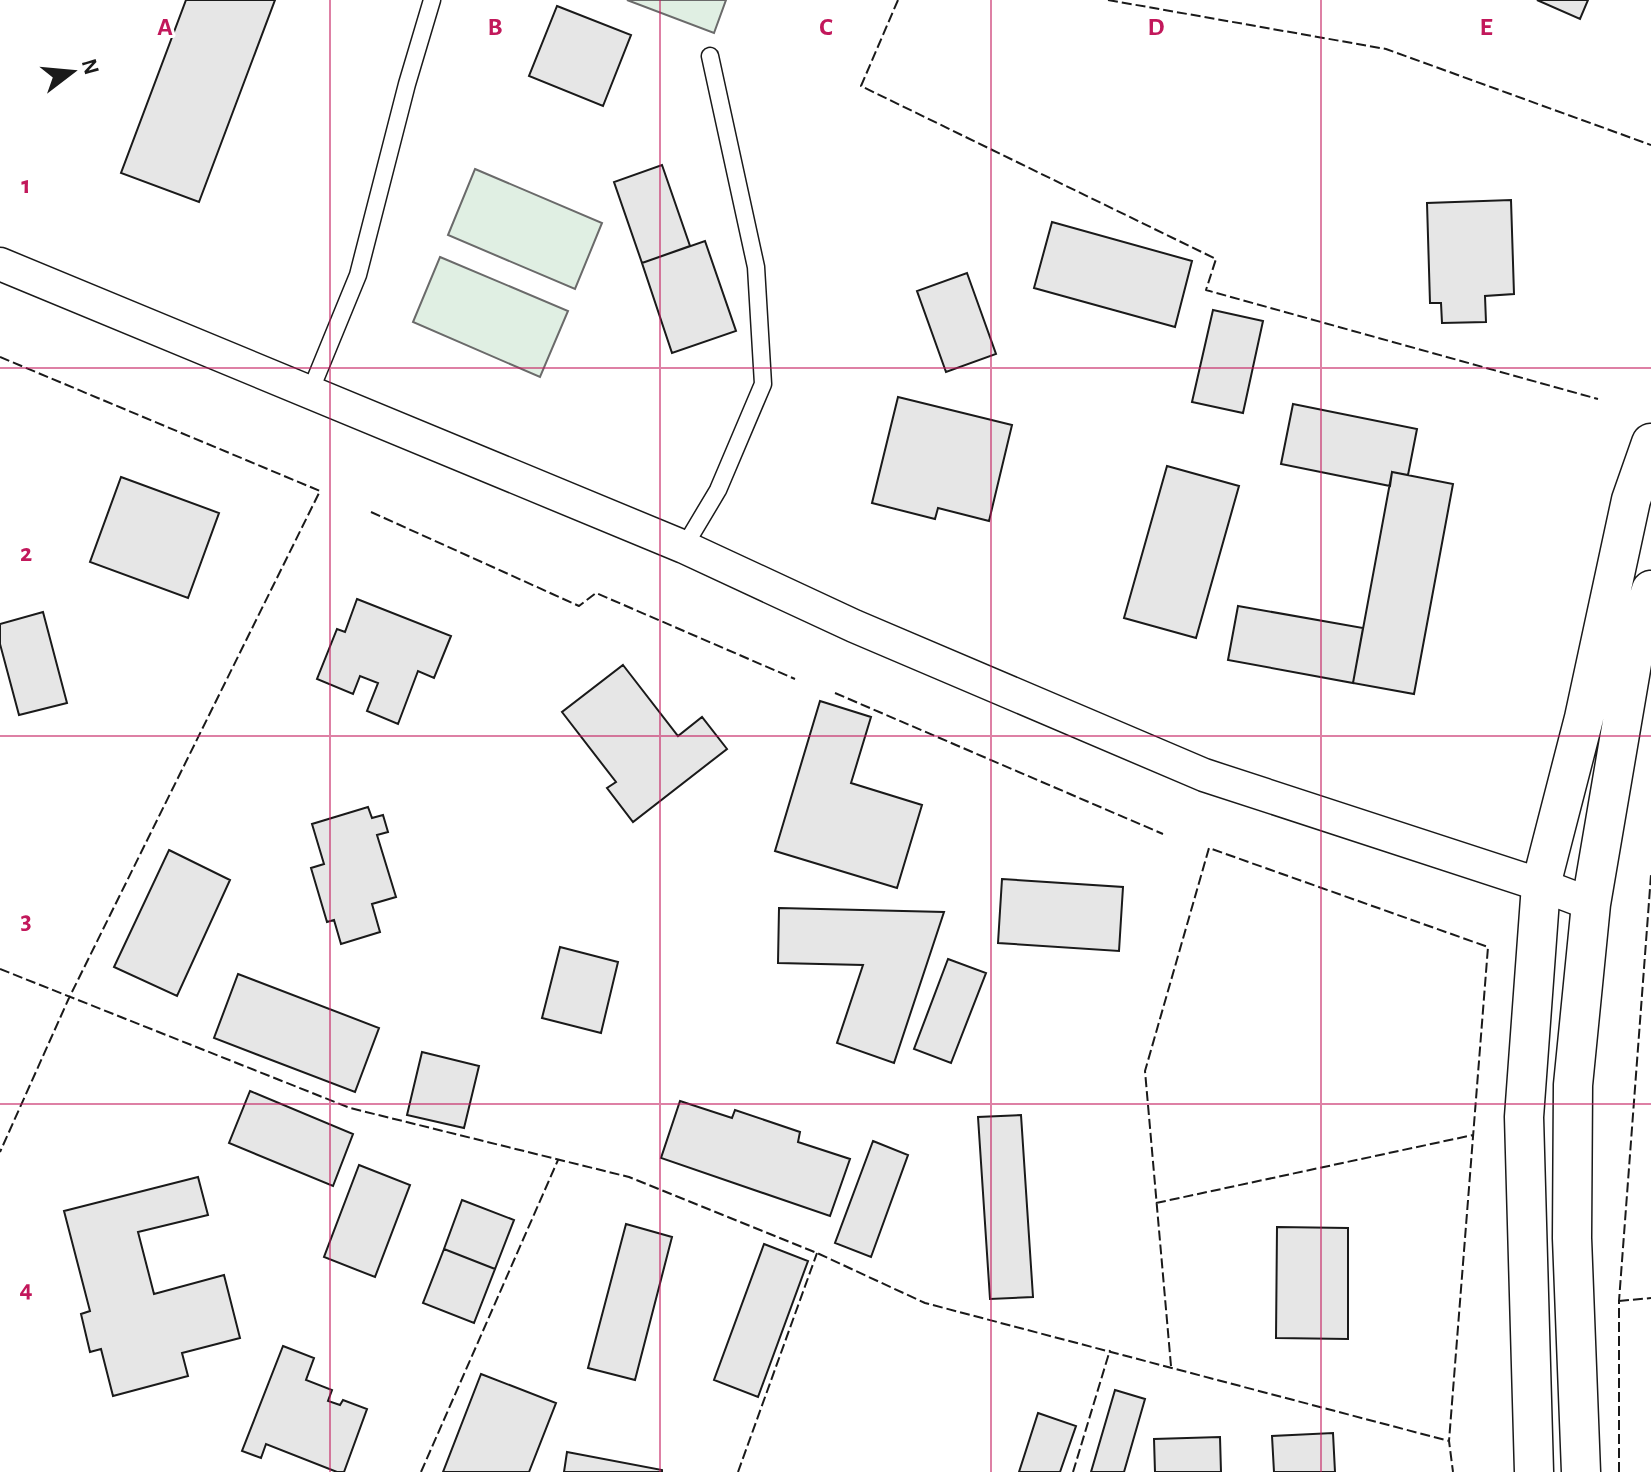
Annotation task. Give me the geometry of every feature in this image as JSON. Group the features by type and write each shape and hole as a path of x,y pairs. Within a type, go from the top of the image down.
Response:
{"street":[{"path":"0,264 684,547 854,626 1204,775 1591,904"},
{"path":"1534,1472 1524,1117 1541,885 1584,718 1631,500 1651,443"},
{"path":"1581,1472 1572,1238 1573,1085 1591,904 1636,640 1651,590"}],"lane":[{"path":"310,392 358,275 432,0"},
{"path":"684,547 718,490 763,384 756,267 710,56"}],"green space":[{"path":"627,0 726,0 714,33"},
{"path":"475,169 602,223 575,289 448,235"},
{"path":"440,257 568,311 540,377 413,322"}],"building":[{"path":"186,0 275,0 199,202 121,173"},
{"path":"1537,0 1588,0 1580,19"},
{"path":"557,6 631,35 603,106 529,76"},
{"path":"662,165 690,246 642,263 614,182"},
{"path":"1511,200 1514,294 1485,296 1486,322 1442,323 1441,303 1430,303 1427,203"},
{"path":"1052,222 1192,261 1175,327 1034,288"},
{"path":"705,241 736,331 672,353 642,263"},
{"path":"967,273 996,354 946,372 917,291"},
{"path":"1213,310 1263,321 1243,413 1192,402"},
{"path":"898,397 1012,425 989,521 938,508 935,519 872,503"},
{"path":"1293,404 1417,429 1408,475 1392,472 1390,486 1281,464"},
{"path":"1167,466 1239,486 1196,638 1124,618"},
{"path":"1392,472 1453,484 1414,694 1353,683"},
{"path":"121,477 219,513 188,598 90,562"},
{"path":"357,599 451,636 434,678 418,671 398,724 367,711 378,683 360,676 353,694 317,679 337,629 345,632"},
{"path":"1238,606 1363,628 1353,683 1228,660"},
{"path":"43,612 67,703 19,715 0,644 0,624"},
{"path":"623,665 678,736 702,717 727,749 633,822 607,788 616,782 562,712"},
{"path":"820,701 871,717 851,783 922,805 897,888 775,851"},
{"path":"368,807 372,818 383,815 388,832 377,835 396,897 372,904 380,932 341,944 334,920 327,922 311,868 324,864 312,824"},
{"path":"169,850 230,880 177,996 114,967"},
{"path":"1002,879 1123,887 1119,951 998,943"},
{"path":"779,908 944,912 894,1063 837,1043 863,965 778,963"},
{"path":"560,947 618,962 601,1033 542,1018"},
{"path":"948,959 986,973 951,1063 914,1049"},
{"path":"238,974 379,1028 355,1092 214,1038"},
{"path":"422,1052 479,1066 464,1128 407,1115"},
{"path":"250,1091 353,1134 333,1186 229,1143"},
{"path":"680,1101 732,1118 735,1110 800,1132 798,1142 850,1159 830,1216 661,1158"},
{"path":"1021,1115 1033,1297 990,1299 978,1117"},
{"path":"873,1141 908,1155 871,1257 835,1243"},
{"path":"359,1165 410,1185 375,1277 324,1257"},
{"path":"198,1177 208,1215 138,1232 154,1294 224,1275 240,1338 182,1353 188,1376 113,1396 101,1349 90,1352 81,1314 90,1311 64,1211"},
{"path":"462,1200 514,1220 495,1269 444,1249"},
{"path":"626,1224 672,1237 635,1380 588,1368"},
{"path":"1277,1227 1348,1228 1348,1339 1276,1338"},
{"path":"764,1244 808,1261 758,1397 714,1380"},
{"path":"444,1249 495,1269 474,1323 423,1303"},
{"path":"283,1346 314,1358 306,1380 332,1390 328,1401 340,1405 343,1400 367,1409 344,1472 266,1444 261,1458 242,1451"},
{"path":"481,1374 556,1403 529,1472 443,1472"},
{"path":"1115,1390 1145,1399 1124,1472 1091,1472"},
{"path":"1038,1413 1076,1426 1060,1472 1019,1472"},
{"path":"1333,1433 1335,1472 1274,1472 1272,1436"},
{"path":"1220,1437 1221,1472 1155,1472 1154,1439"},
{"path":"567,1452 662,1470 662,1472 564,1472"}],"fence":[{"path":"898,0 861,86 1216,259 1206,290 1598,399"},
{"path":"1108,0 1386,49 1651,145"},
{"path":"0,357 320,491 69,998 0,1152"},
{"path":"371,512 579,606 596,593 795,679"},
{"path":"835,693 1163,834"},
{"path":"1171,1366 1145,1071 1209,848 1488,947 1449,1441 1453,1472"},
{"path":"1619,1472 1619,1301 1651,875"},
{"path":"0,969 350,1108 629,1177 817,1253 925,1303 1449,1441"},
{"path":"1156,1203 1473,1135"},
{"path":"421,1472 558,1160"},
{"path":"738,1472 817,1253"},
{"path":"1619,1301 1651,1298"},
{"path":"1073,1472 1110,1350"}]}
